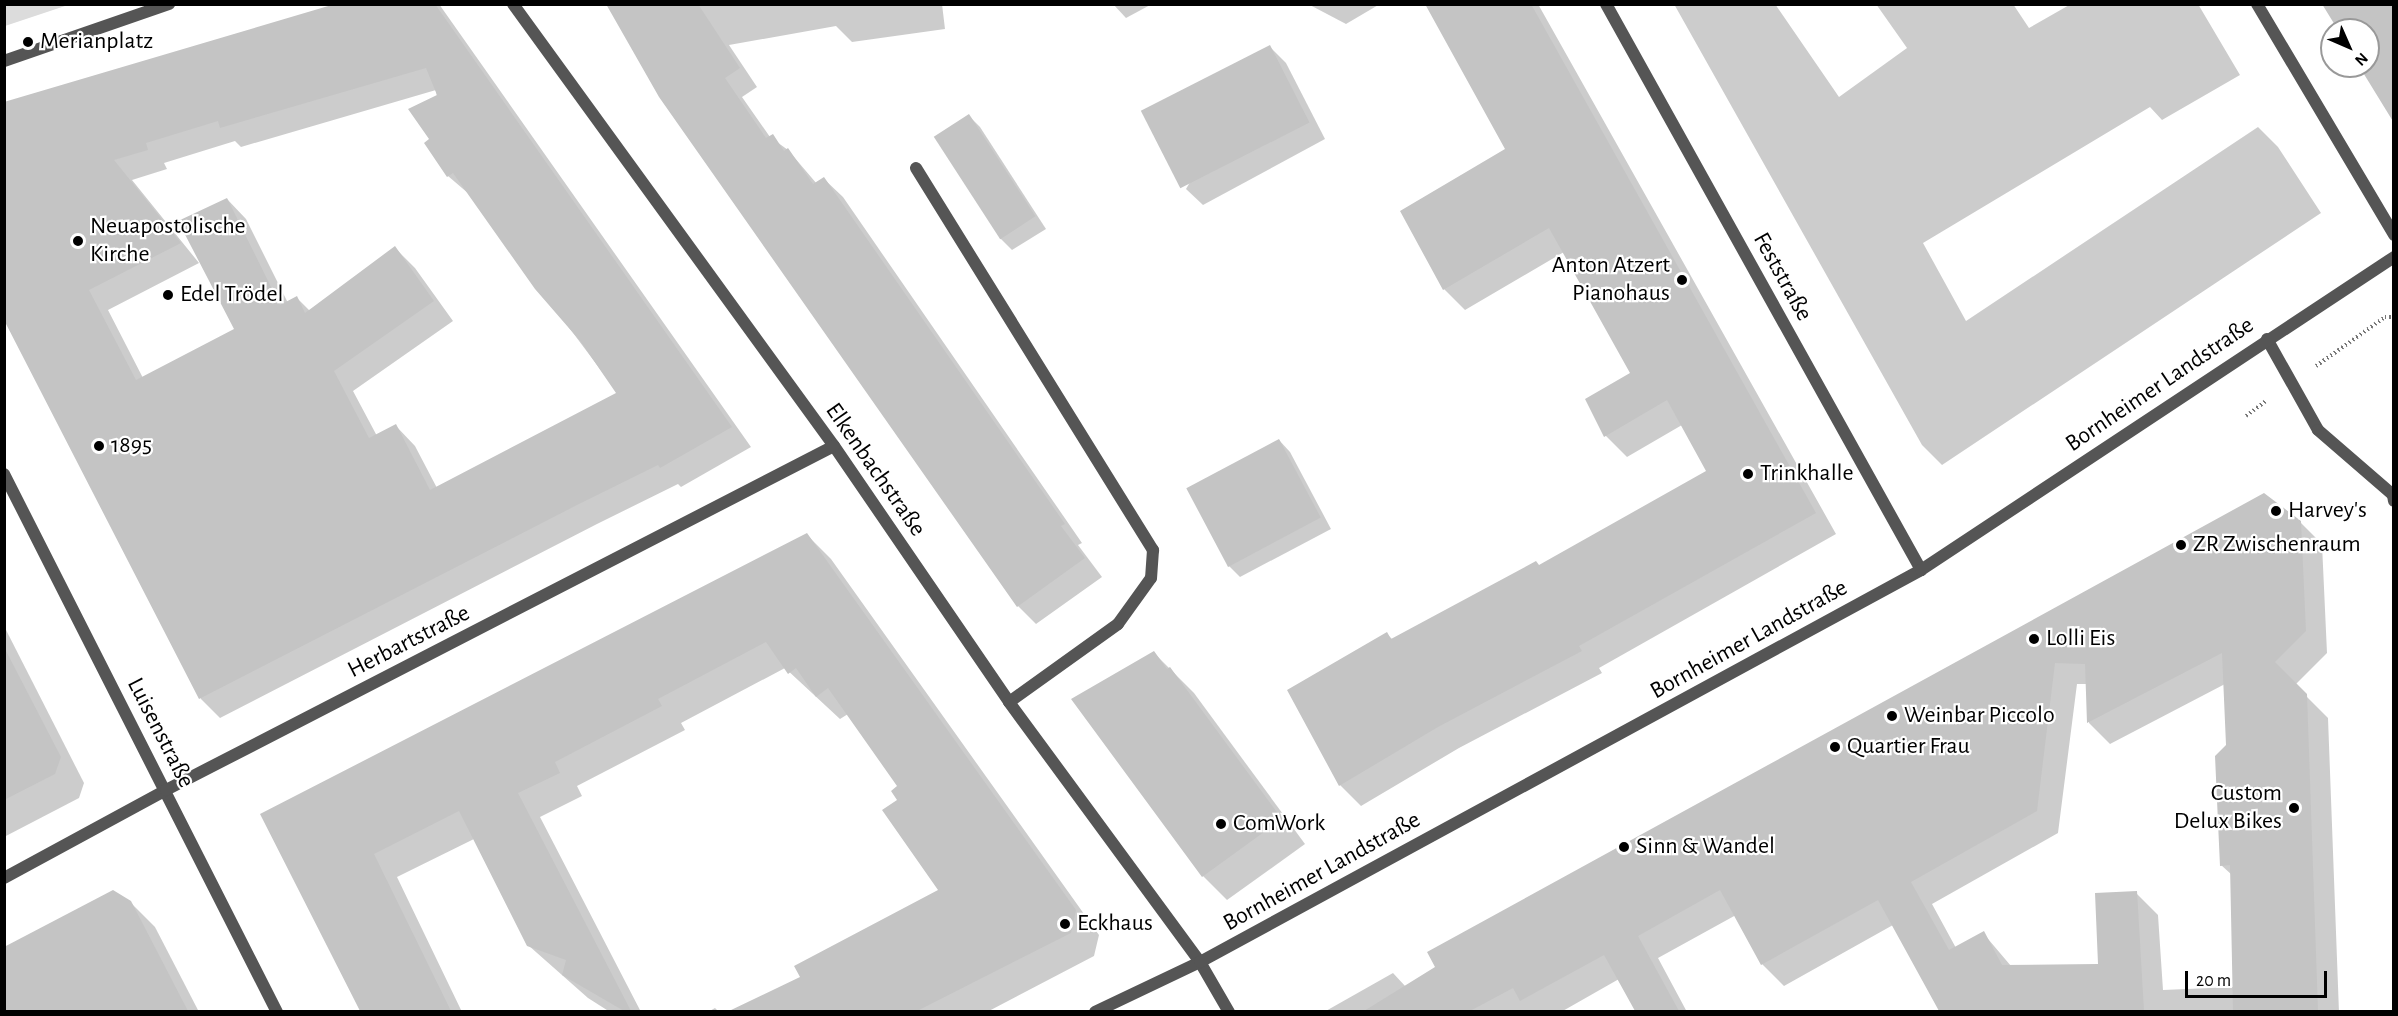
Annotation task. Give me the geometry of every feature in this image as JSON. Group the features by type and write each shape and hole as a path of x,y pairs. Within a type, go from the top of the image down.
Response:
{"street":[{"path":"4,61 169,4"},
{"name":"Elkenbachstraße","path":"513,4 834,446 1009,702 1200,962 1229,1011"},
{"name":"Feststraße","path":"1606,4 1921,570"},
{"path":"2257,4 2394,235"},
{"path":"916,168 1153,550 1151,578 1118,624 1009,702"},
{"name":"Bornheimer Landstraße","path":"1095,1011 1200,962 1921,570 2266,339 2394,257"},
{"path":"2266,339 2318,430 2393,495 2394,501"},
{"name":"Herbartstraße","path":"4,878 166,790 834,446"},
{"name":"Luisenstraße","path":"4,474 277,1011"}],"shaded area":[{"path":"5,4 68,4 68,5 5,26"}],"building":[{"path":"335,4 435,4 732,427 660,468 658,465 577,505 199,699 4,320 4,102","holes":["426,68 437,95 408,109 429,139 424,143 447,177 453,173 535,289 581,342 616,393 430,490 396,424 369,438 334,371 434,301 395,246 305,313 297,296 280,305 227,198 178,221 234,329 136,380 89,290 181,243 114,160 148,150 146,143 218,121 220,128"]},
{"path":"606,4 698,4 740,68 725,78 766,138 773,134 784,151 788,148 813,184 824,177 1065,524 1061,526 1085,558 1017,607 659,97"},
{"path":"1425,4 1531,4 1816,513 1579,646 1582,651 1438,727 1339,786 1287,690 1387,632 1391,639 1536,561 1539,565 1706,471 1667,400 1604,437 1585,399 1630,373 1549,228 1443,290 1400,211 1505,149"},
{"path":"2322,4 2394,4 2394,123 2366,78 2380,78 2380,18 2331,18"},
{"path":"1270,45 1309,123 1180,188 1141,111"},
{"path":"969,114 1035,216 1000,239 934,137"},
{"path":"1279,439 1321,518 1228,567 1186,488"},
{"path":"2264,493 2301,521 2306,631 2275,662 2307,694 2318,1011 2233,1011 2230,865 2220,866 2215,756 2226,745 2222,653 2087,723 2085,664 2055,663 2037,811 1911,882 1949,950 1984,931 2002,965 2098,964 2095,893 2137,891 2144,1011 1939,1011 1878,900 1761,965 1720,890 1638,936 1679,1011 1635,1011 1604,955 1520,1001 1513,988 1470,1011 1364,1011 1435,967 1427,952"},
{"path":"807,533 1076,910 1071,933 917,1011 729,1011 800,977 794,966 938,890 882,810 897,800 891,791 897,786 828,688 816,697 796,668 788,674 766,642 658,699 662,706 555,762 560,773 518,793 631,1011 624,1011 562,975 566,960 527,946 459,811 374,854 451,1011 360,1011 260,814"},
{"path":"4,647 61,757 55,774 4,800"},
{"path":"1154,651 1167,669 1170,667 1282,819 1202,877 1071,699"},
{"path":"113,890 131,901 188,1011 4,1011 4,947"}],"place":[{"name":"Merianplatz","path":"28,42"},
{"name":"Neuapostolische Kirche","path":"78,241"},
{"name":"Anton Atzert Pianohaus","path":"1682,280"},
{"name":"Edel Trödel","path":"168,295"},
{"name":"1895","path":"99,446"},
{"name":"Trinkhalle","path":"1748,474"},
{"name":"Harvey's","path":"2276,511"},
{"name":"ZR Zwischenraum","path":"2181,545"},
{"name":"Lolli Eis","path":"2034,639"},
{"name":"Weinbar Piccolo","path":"1892,716"},
{"name":"Quartier Frau","path":"1835,747"},
{"name":"Custom Delux Bikes","path":"2294,808"},
{"name":"ComWork","path":"1221,824"},
{"name":"Sinn & Wandel","path":"1624,847"},
{"name":"Eckhaus","path":"1065,924"}]}
